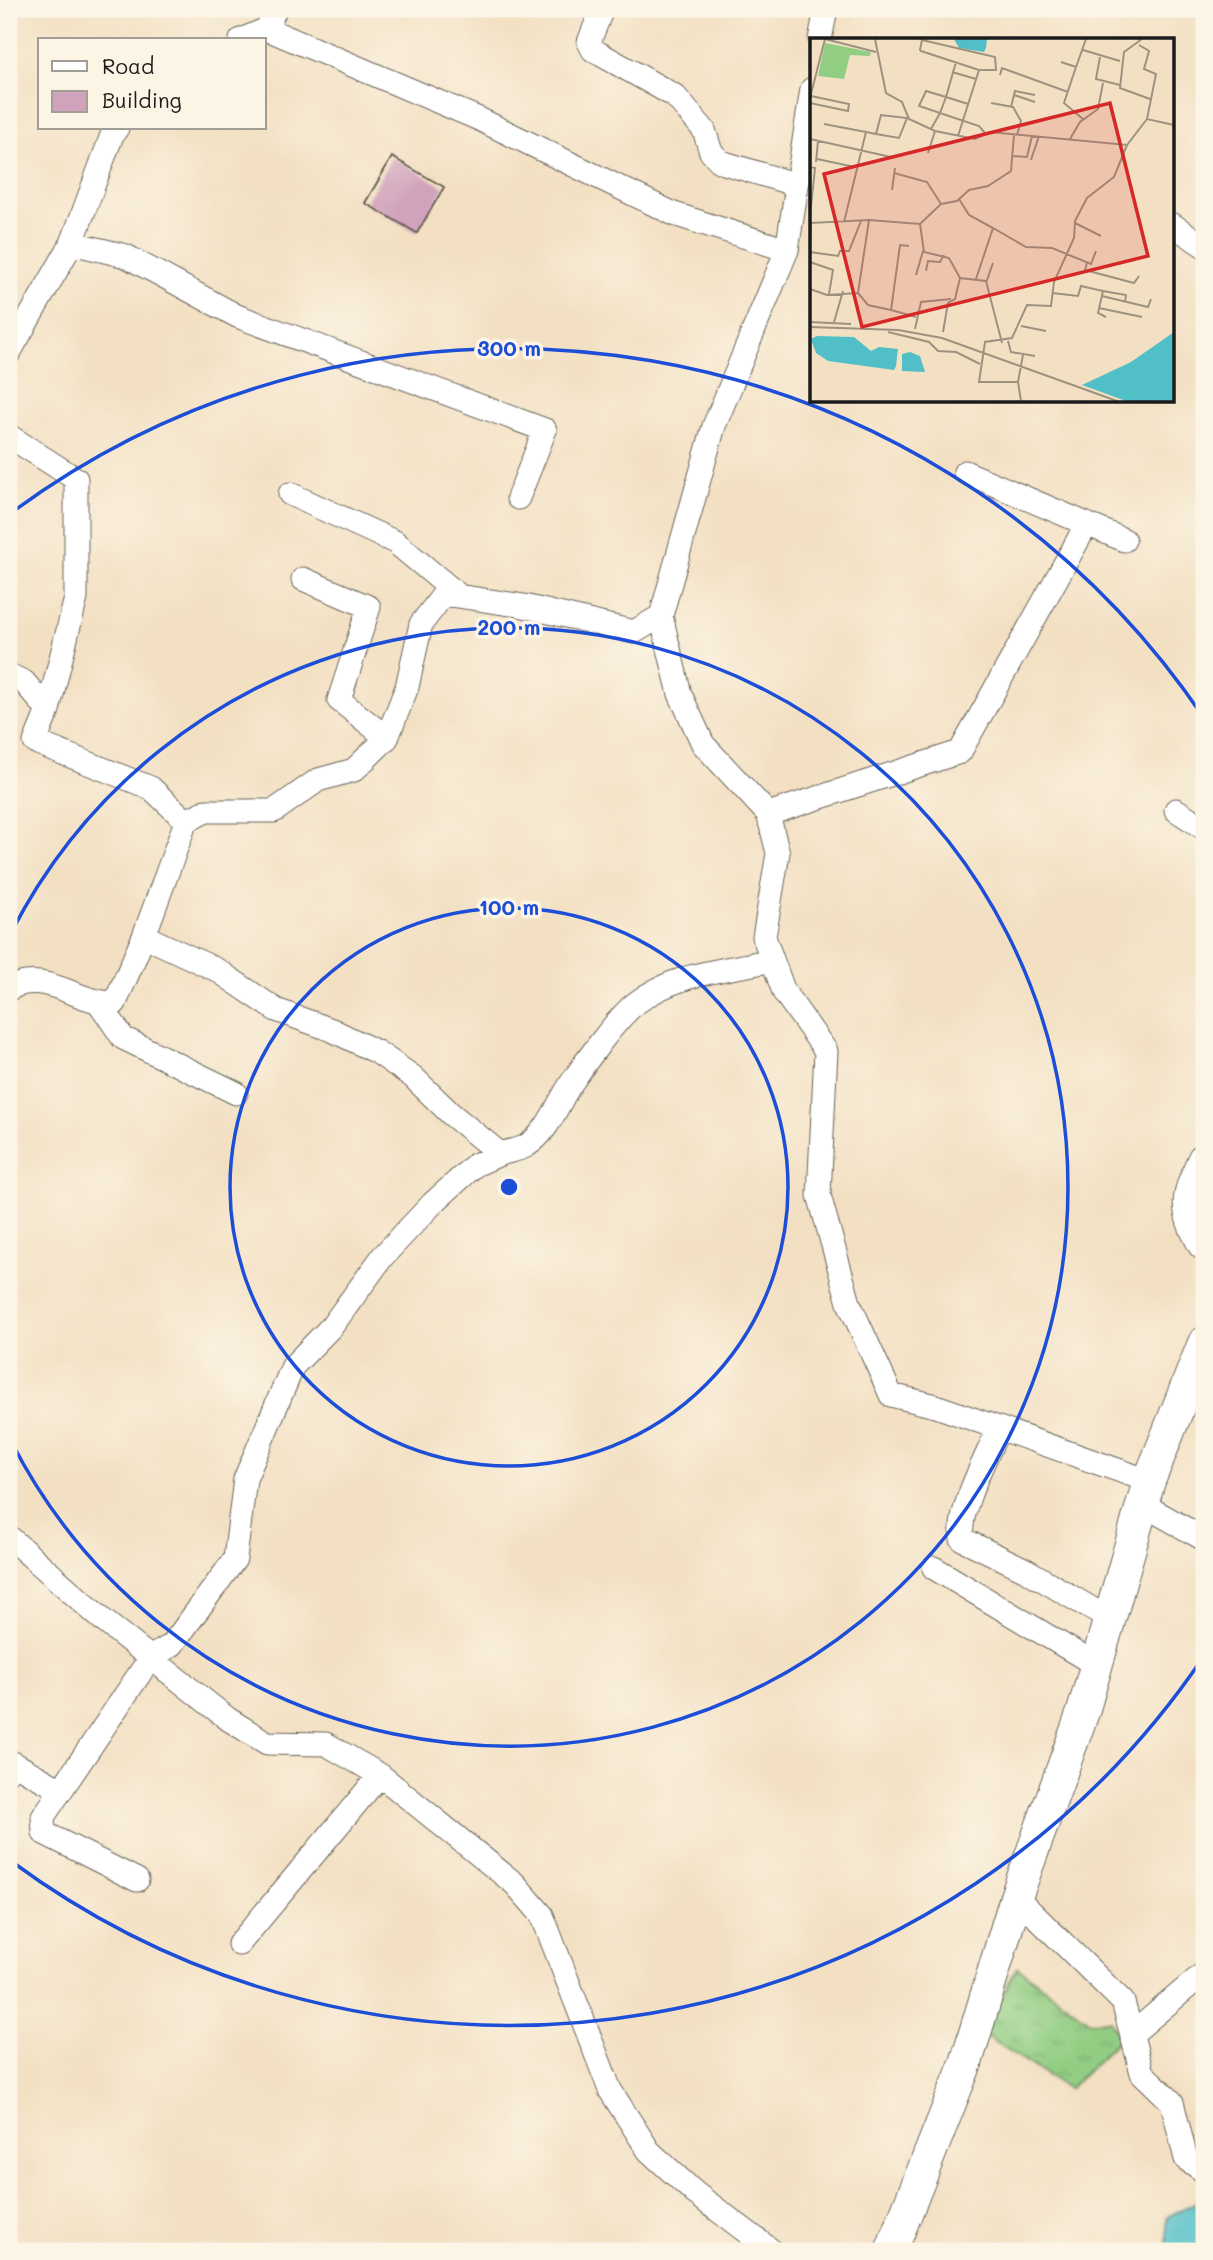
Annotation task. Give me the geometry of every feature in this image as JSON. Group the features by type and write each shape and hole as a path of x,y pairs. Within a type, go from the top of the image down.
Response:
{"main road":[{"path":"1204,1159 1191,1188 1188,1204 1190,1217 1204,1244"},
{"path":"891,2251 966,2063 1016,1897 1083,1712 1145,1492 1204,1343"}],"street":[{"path":"602,9 589,42 593,50 676,96 704,130 711,152 721,162 797,185"},
{"path":"820,38 826,9"},
{"path":"244,38 271,19 674,215 787,250"},
{"path":"810,102 787,250 714,426 662,617 680,694 703,744 768,814 778,853 764,937 784,992 826,1051 819,1195 849,1303 891,1395 936,1406 999,1429 1145,1492 1204,1539"},
{"path":"9,353 72,243 116,130"},
{"path":"1174,226 1204,244"},
{"path":"72,243 126,256 237,316 545,430 518,498"},
{"path":"9,436 76,479 76,598 48,710 34,742 151,788 186,821"},
{"path":"965,472 1124,540"},
{"path":"290,494 395,542 456,593"},
{"path":"768,814 960,752 1087,524"},
{"path":"303,579 369,607 339,700 387,738"},
{"path":"9,989 33,980 100,1004 115,1003 144,936 186,821 206,811 274,811 318,780 354,770 387,738 407,687 421,624 444,594 456,593 634,632 662,617"},
{"path":"9,675 24,682 48,710"},
{"path":"1177,810 1204,828"},
{"path":"144,936 217,970 276,1010 332,1030 377,1052 413,1077 451,1115 500,1154"},
{"path":"137,1880 44,1833 43,1817 151,1657 172,1645 235,1559 245,1479 293,1367 332,1326 383,1256 433,1203 475,1165 525,1147 545,1129 572,1082 635,1003 673,982 702,972 736,969 772,960"},
{"path":"100,1004 123,1038 236,1093"},
{"path":"999,1429 966,1507 960,1525 962,1539 1026,1570 1109,1619"},
{"path":"9,1537 228,1719 267,1743 326,1744 380,1775 515,1884 542,1915 610,2090 649,2151 695,2193 772,2251"},
{"path":"934,1568 1096,1665"},
{"path":"9,1771 13,1763 61,1790"},
{"path":"239,1944 380,1775"},
{"path":"1016,1897 1123,2002 1142,2073 1172,2102 1186,2159 1204,2171"},
{"path":"1132,2034 1204,1973"}],"green space":[{"path":"1017,1967 1089,2021 1110,2020 1120,2038 1069,2089 983,2034"}],"water":[{"path":"1204,2198 1204,2251 1167,2251 1167,2217"}],"building":[{"path":"392,157 444,187 417,233 365,203"}]}
